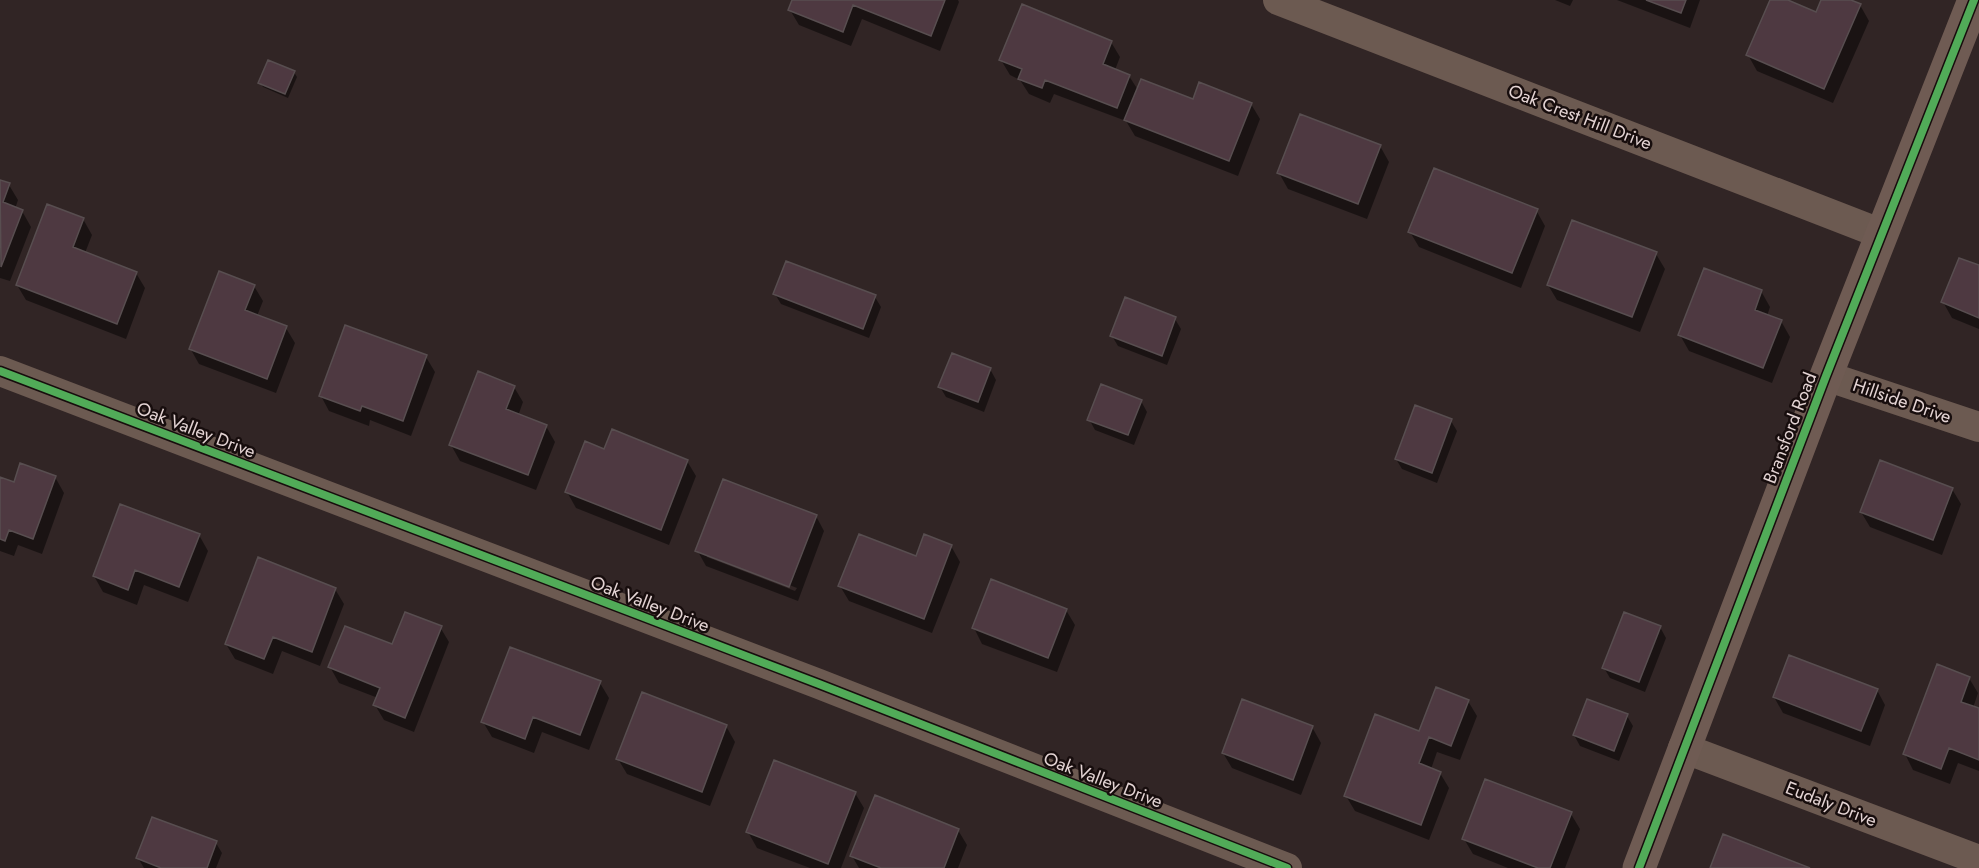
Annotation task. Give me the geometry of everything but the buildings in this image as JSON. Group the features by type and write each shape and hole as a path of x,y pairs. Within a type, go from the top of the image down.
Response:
{"street":[{"name":"Oak Crest Hill Drive","path":"1278,0 1882,234"},
{"name":"Bransford Road","path":"1639,868 1826,376 1974,0"},
{"name":"Oak Valley Drive","path":"0,371 819,684 1287,868"},
{"name":"Hillside Drive","path":"1826,376 1979,427"},
{"name":"Eudaly Drive","path":"1683,748 1979,860"}],"cycle path":[{"path":"1639,868 1826,376 1974,0"},
{"path":"0,371 819,684 1287,868"}]}
